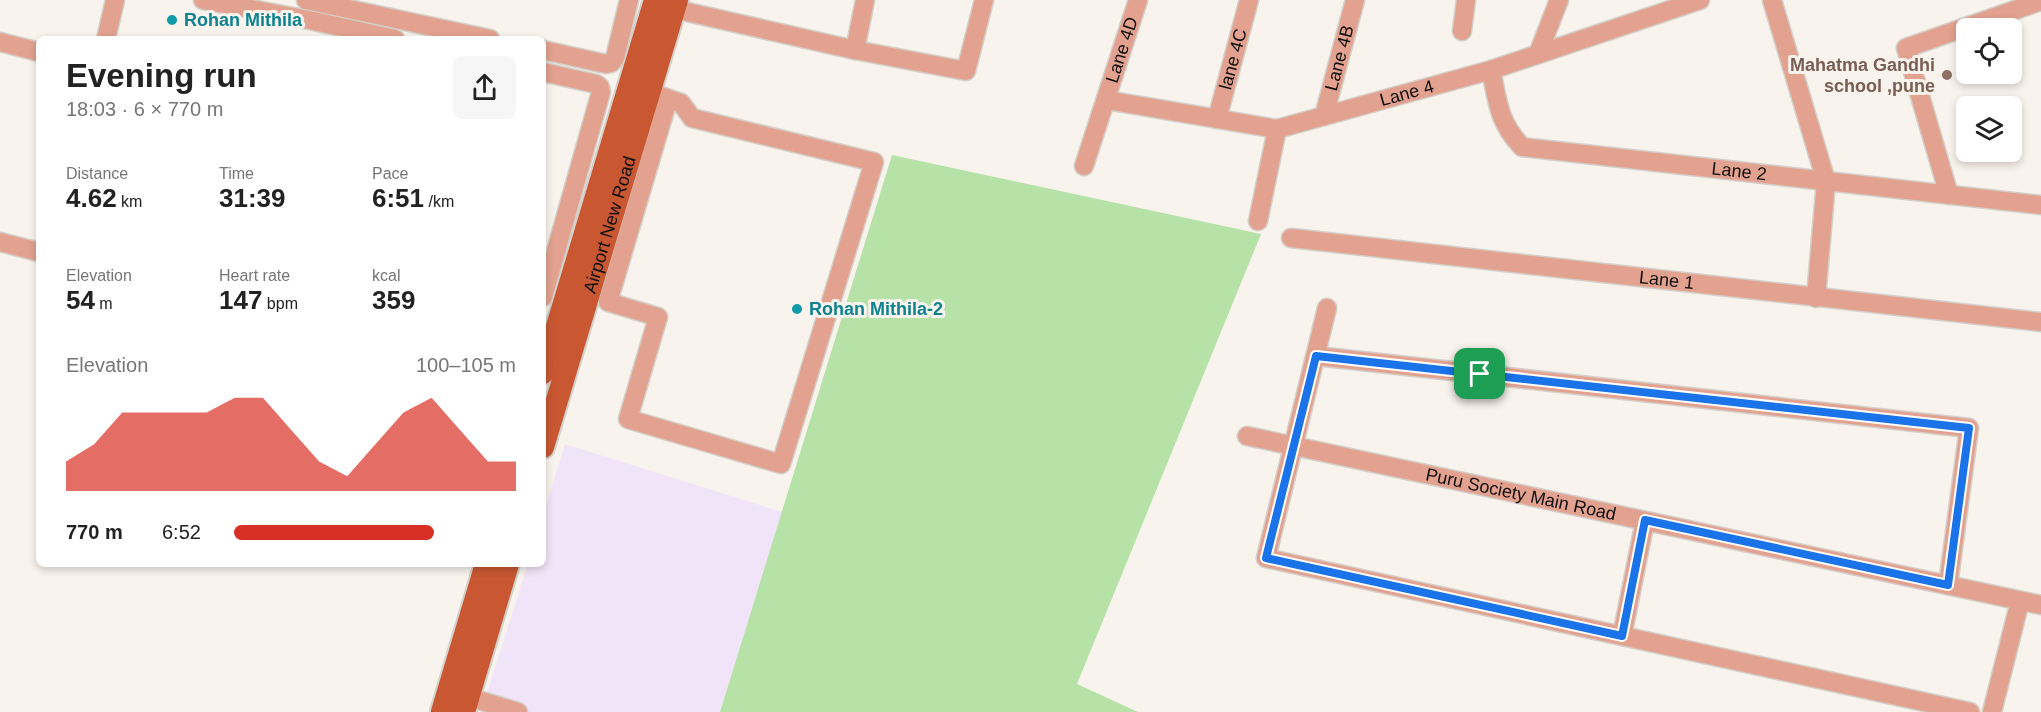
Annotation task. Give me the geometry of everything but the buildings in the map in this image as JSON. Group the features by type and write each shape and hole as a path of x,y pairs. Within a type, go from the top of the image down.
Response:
{"main road":[{"name":"Airport New Road","path":"549,379 658,96 668,3"},
{"name":"Airport New Road","path":"546,413 549,379 668,3"},
{"path":"442,712 485,567"},
{"path":"466,704 507,567"}],"street":[{"path":"107,36 115,0"},
{"path":"203,0 382,36"},
{"path":"306,0 476,36"},
{"path":"546,51 611,63 615,58 629,0"},
{"path":"855,50 865,0"},
{"path":"668,3 855,50 966,71 984,0"},
{"name":"Lane 4D","path":"1084,166 1138,0"},
{"name":"lane 4C","path":"1216,119 1249,0"},
{"name":"Lane 4B","path":"1324,116 1355,0"},
{"path":"1462,31 1466,0"},
{"path":"1538,54 1559,0"},
{"name":"Lane 4","path":"1106,100 1277,129 1491,70 1700,0"},
{"path":"1772,0 1826,181 1816,298"},
{"path":"1949,195 1906,48 2041,1"},
{"path":"0,42 36,51"},
{"name":"Lane 2","path":"1491,70 1499,112 1509,132 1522,147 2041,206"},
{"path":"546,73 596,84 600,87 601,92 546,286"},
{"path":"658,96 681,103 692,118 874,162 782,464 628,419 658,317 608,302 658,96"},
{"path":"1258,221 1277,129"},
{"name":"Lane 1","path":"1291,238 2041,322"},
{"path":"0,242 36,251"},
{"path":"1327,308 1266,558 1970,712"},
{"path":"1316,356 1969,428 1948,585"},
{"name":"Puru Society Main Road","path":"1247,436 2041,605"},
{"path":"1622,636 1645,520"},
{"path":"1992,712 2020,601"},
{"path":"466,704 507,710"}],"shaded area":[{"path":"565,444 782,512 720,712 481,712 527,567 546,567 546,506"}],"green space":[{"path":"892,155 1261,234 1077,684 1138,712 720,712"}],"place":[{"name":"Rohan Mithila","path":"172,20"},
{"name":"Mahatma Gandhi school ,pune","path":"1947,75"},
{"name":"Rohan Mithila-2","path":"797,309"}],"route":[{"path":"1316,356 1480,374 1969,428 1948,585 1645,520 1622,636 1266,558 1316,356"}]}
